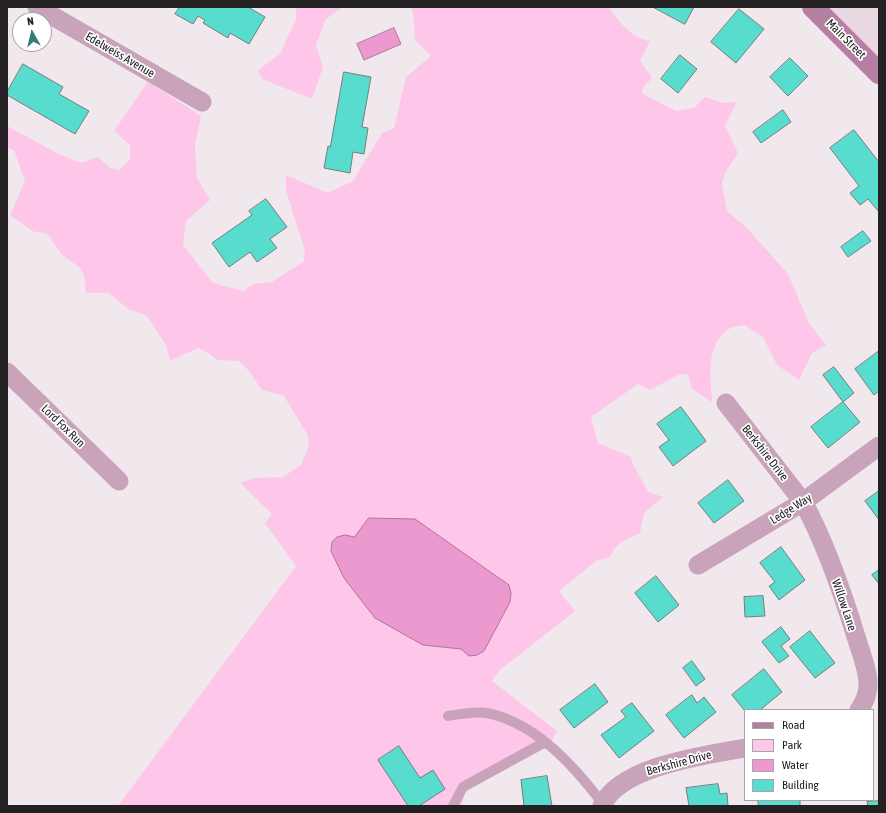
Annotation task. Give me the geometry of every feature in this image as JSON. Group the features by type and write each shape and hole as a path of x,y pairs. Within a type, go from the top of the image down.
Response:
{"street":[{"name":"Edelweiss Avenue","path":"37,7 202,102"},
{"name":"Main Street","path":"813,7 879,73"},
{"name":"Lord Fox Run","path":"7,372 119,481"},
{"name":"Berkshire Drive","path":"726,403 803,502"},
{"name":"Ledge Way","path":"698,565 803,502 879,446"},
{"name":"Willow Lane","path":"803,502 812,518 847,608 866,671 868,703"},
{"name":"Berkshire Drive","path":"603,805 611,794 638,774 661,766 697,757 744,748"}],"lane":[{"path":"448,716 467,713 486,713 509,720 544,742 578,772 603,805"},
{"path":"454,806 463,787 544,742"}],"shaded area":[{"path":"813,7 879,7 879,77"}],"green space":[{"path":"296,7 343,7 326,19 316,45 323,67 312,99 262,79 258,70 280,54 296,19"},
{"path":"410,7 609,7 621,24 631,33 637,37 650,41 640,61 652,78 642,89 643,94 676,111 694,108 705,97 723,103 737,102 725,126 738,153 725,173 722,184 727,211 748,229 788,274 809,323 826,345 812,353 799,380 777,365 763,337 744,325 732,328 726,331 719,338 712,355 710,373 712,402 692,389 688,374 678,375 650,390 638,384 591,417 598,443 631,457 632,462 648,492 663,497 644,513 640,533 619,544 610,557 596,561 559,591 575,611 500,670 492,681 557,731 549,746 465,791 462,806 118,806 296,566 265,523 272,514 240,483 254,478 283,477 301,465 309,445 307,434 284,396 262,390 248,370 239,361 217,360 198,348 170,361 166,345 147,316 128,309 109,293 86,293 84,275 80,268 61,254 48,234 32,231 10,215 25,181 14,150 7,147 7,126 59,154 81,163 98,157 110,168 119,170 130,159 130,145 114,131 147,83 150,83 201,116 195,145 197,178 210,200 186,221 183,245 213,283 243,291 253,284 272,282 304,261 305,251 286,191 286,175 328,193 353,181 382,133 394,128 406,77 431,56 415,40 413,12","holes":["367,520 472,559 500,578 511,591 469,656 461,649 423,645 331,552 345,535 354,537"]}],"water":[{"path":"394,28 401,44 364,60 357,44"},
{"path":"369,518 415,519 509,585 511,593 510,602 484,651 477,655 469,656 461,649 423,645 375,618 344,578 331,551 332,542 337,537 345,535 354,537"}],"building":[{"path":"180,7 248,7 265,17 249,44 230,33 228,38 203,23 205,20 198,16 193,24 175,14"},
{"path":"653,7 694,7 685,24"},
{"path":"739,9 764,29 736,63 711,42"},
{"path":"680,55 697,69 678,93 661,79"},
{"path":"790,58 808,76 788,96 770,77"},
{"path":"23,64 63,87 59,94 89,111 75,134 7,95 7,92"},
{"path":"344,72 371,77 362,127 368,128 364,154 353,152 350,173 324,168 328,146 330,147"},
{"path":"783,110 791,122 761,143 753,132"},
{"path":"854,130 879,162 879,212 868,199 860,205 850,193 859,186 830,148"},
{"path":"266,199 287,227 270,239 277,248 257,262 250,252 229,267 212,243 252,215 249,211"},
{"path":"863,231 871,241 848,257 841,247"},
{"path":"879,351 879,391 874,395 855,369"},
{"path":"834,367 854,393 843,402 823,375"},
{"path":"843,402 860,422 828,448 811,427"},
{"path":"681,407 706,441 673,466 659,447 669,440 657,424"},
{"path":"728,480 744,501 714,523 698,503"},
{"path":"879,491 879,520 865,501"},
{"path":"781,547 805,580 779,600 769,586 775,582 760,563"},
{"path":"879,570 879,584 872,575"},
{"path":"656,576 679,605 658,622 635,593"},
{"path":"763,596 765,616 745,617 744,597"},
{"path":"781,627 790,639 781,646 789,656 779,663 762,642"},
{"path":"810,631 835,663 815,678 790,647"},
{"path":"692,661 705,679 696,686 683,668"},
{"path":"764,669 782,692 761,709 744,710 732,695"},
{"path":"595,684 608,702 574,728 560,710"},
{"path":"692,695 697,703 704,697 716,712 684,738 666,715"},
{"path":"632,703 654,731 619,758 601,735 626,717 621,711"},
{"path":"399,746 420,778 433,770 445,789 419,806 408,806 378,760"},
{"path":"547,776 552,806 524,806 521,780"},
{"path":"718,784 720,794 727,793 728,806 689,806 686,788"},
{"path":"758,801 800,801 800,806 759,806"},
{"path":"879,801 879,806 868,806 867,802"}]}
